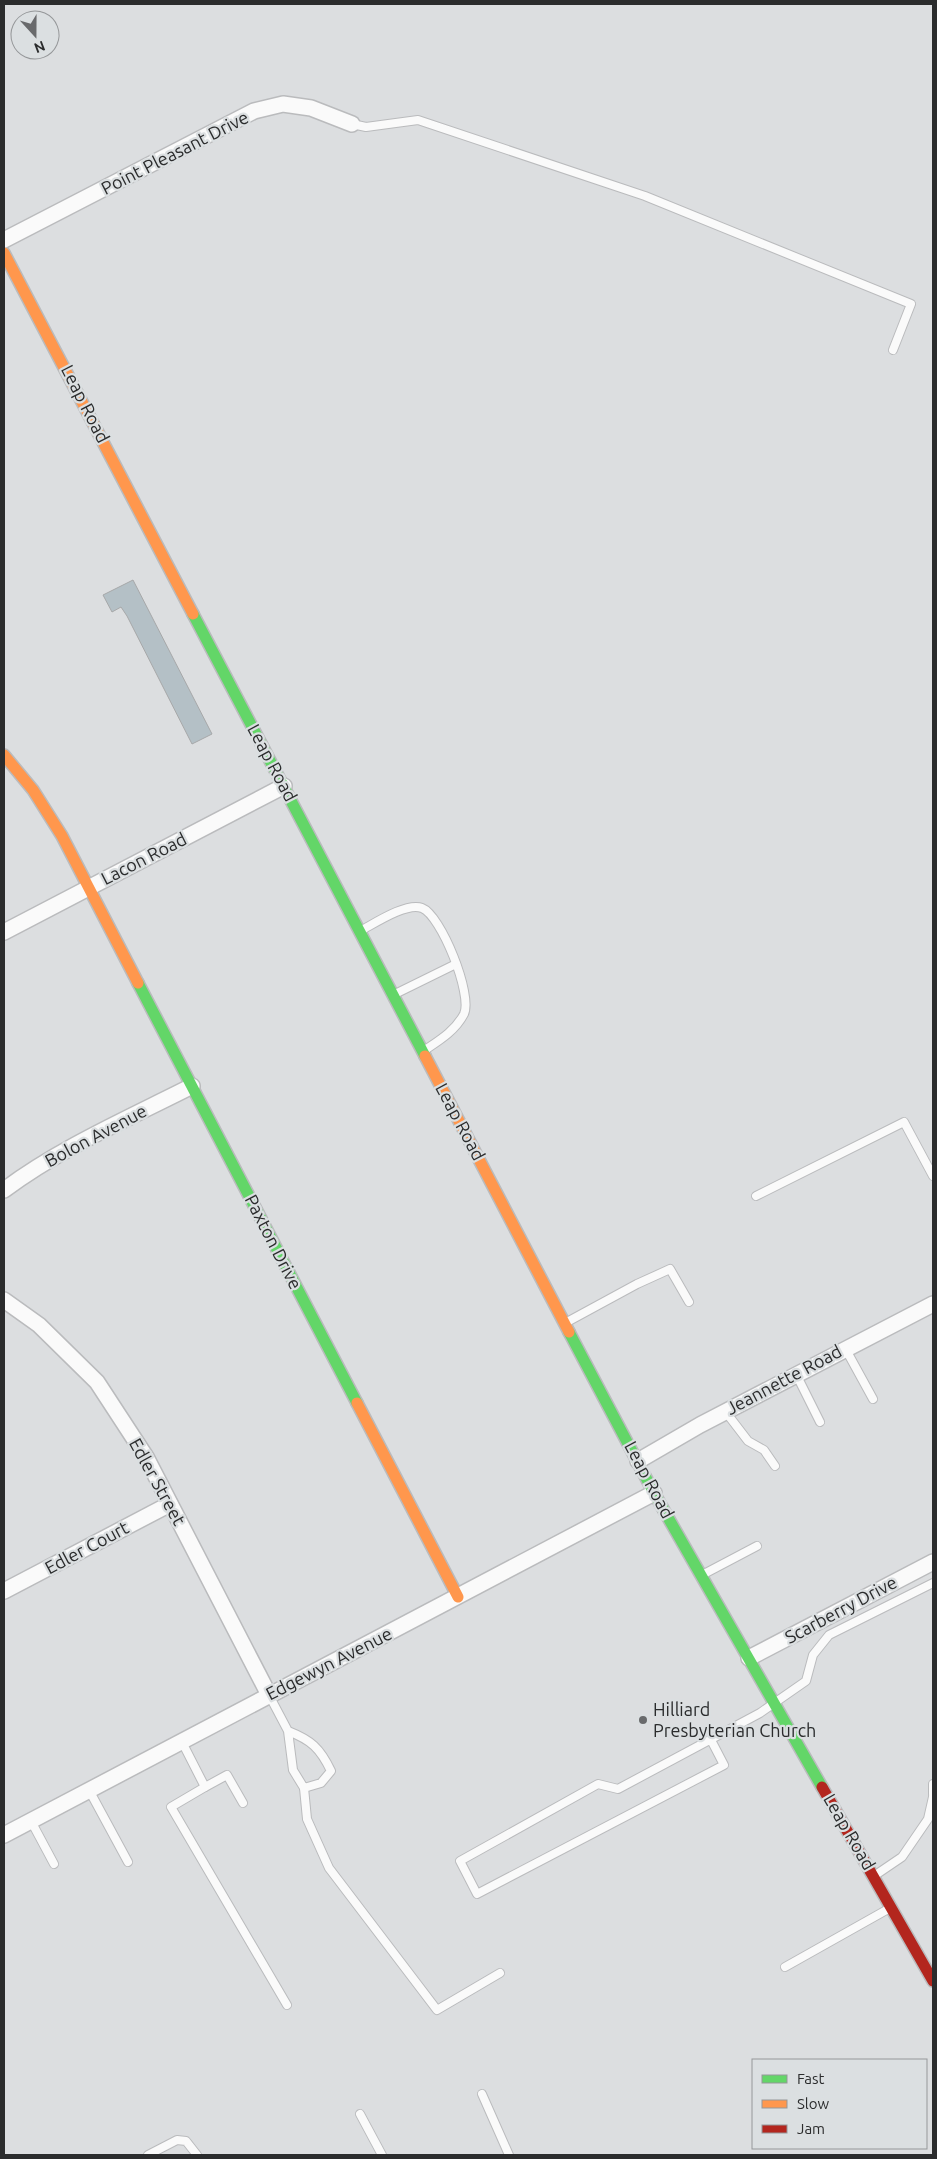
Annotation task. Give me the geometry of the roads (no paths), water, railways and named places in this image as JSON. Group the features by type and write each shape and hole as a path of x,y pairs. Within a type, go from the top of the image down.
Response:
{"street":[{"name":"Point Pleasant Drive","path":"4,240 254,111 283,104 312,108 352,124"},
{"name":"Leap Road","path":"4,252 654,1493 776,1703 933,1981"},
{"name":"Paxton Drive","path":"4,756 38,798 62,836 458,1597"},
{"name":"Lacon Road","path":"4,932 284,786"},
{"name":"Bolon Avenue","path":"4,1190 24,1175 74,1147 192,1086"},
{"name":"Edler Street","path":"4,1300 39,1325 97,1382 146,1457 269,1695"},
{"name":"Jeannette Road","path":"638,1461 725,1411 933,1304"},
{"name":"Edgewyn Avenue","path":"4,1835 654,1493"},
{"name":"Edler Court","path":"4,1591 170,1504"},
{"name":"Scarberry Drive","path":"750,1658 933,1562"}],"lane":[{"path":"352,124 366,127 418,120 645,196 911,304 893,350"},
{"path":"360,931 411,907 422,908 433,918 456,964 466,995 465,1013 451,1032 423,1051"},
{"path":"394,994 456,964"},
{"path":"756,1196 904,1122 933,1176"},
{"path":"566,1323 637,1284 670,1269 689,1302"},
{"path":"845,1348 873,1399"},
{"path":"796,1374 820,1422"},
{"path":"725,1411 748,1441 764,1450 775,1466"},
{"path":"702,1575 757,1546"},
{"path":"711,1740 724,1765 477,1894 460,1861 598,1784 618,1789 776,1703 806,1681 813,1655 829,1636 933,1583"},
{"path":"269,1695 288,1731 293,1770 304,1788 307,1819 329,1868 437,2010 500,1973"},
{"path":"288,1731 308,1738 324,1755 331,1771 320,1784 304,1788"},
{"path":"182,1742 205,1787"},
{"path":"243,1803 227,1775 171,1807 287,2005"},
{"path":"874,1876 902,1857 928,1819 933,1795 933,1784"},
{"path":"89,1790 128,1862"},
{"path":"31,1821 54,1864"},
{"path":"785,1967 892,1907"},
{"path":"482,2094 509,2155"},
{"path":"360,2114 382,2155"},
{"path":"148,2155 177,2140 186,2141 197,2155"}],"place":[{"name":"Hilliard Presbyterian Church","path":"643,1720"}]}
